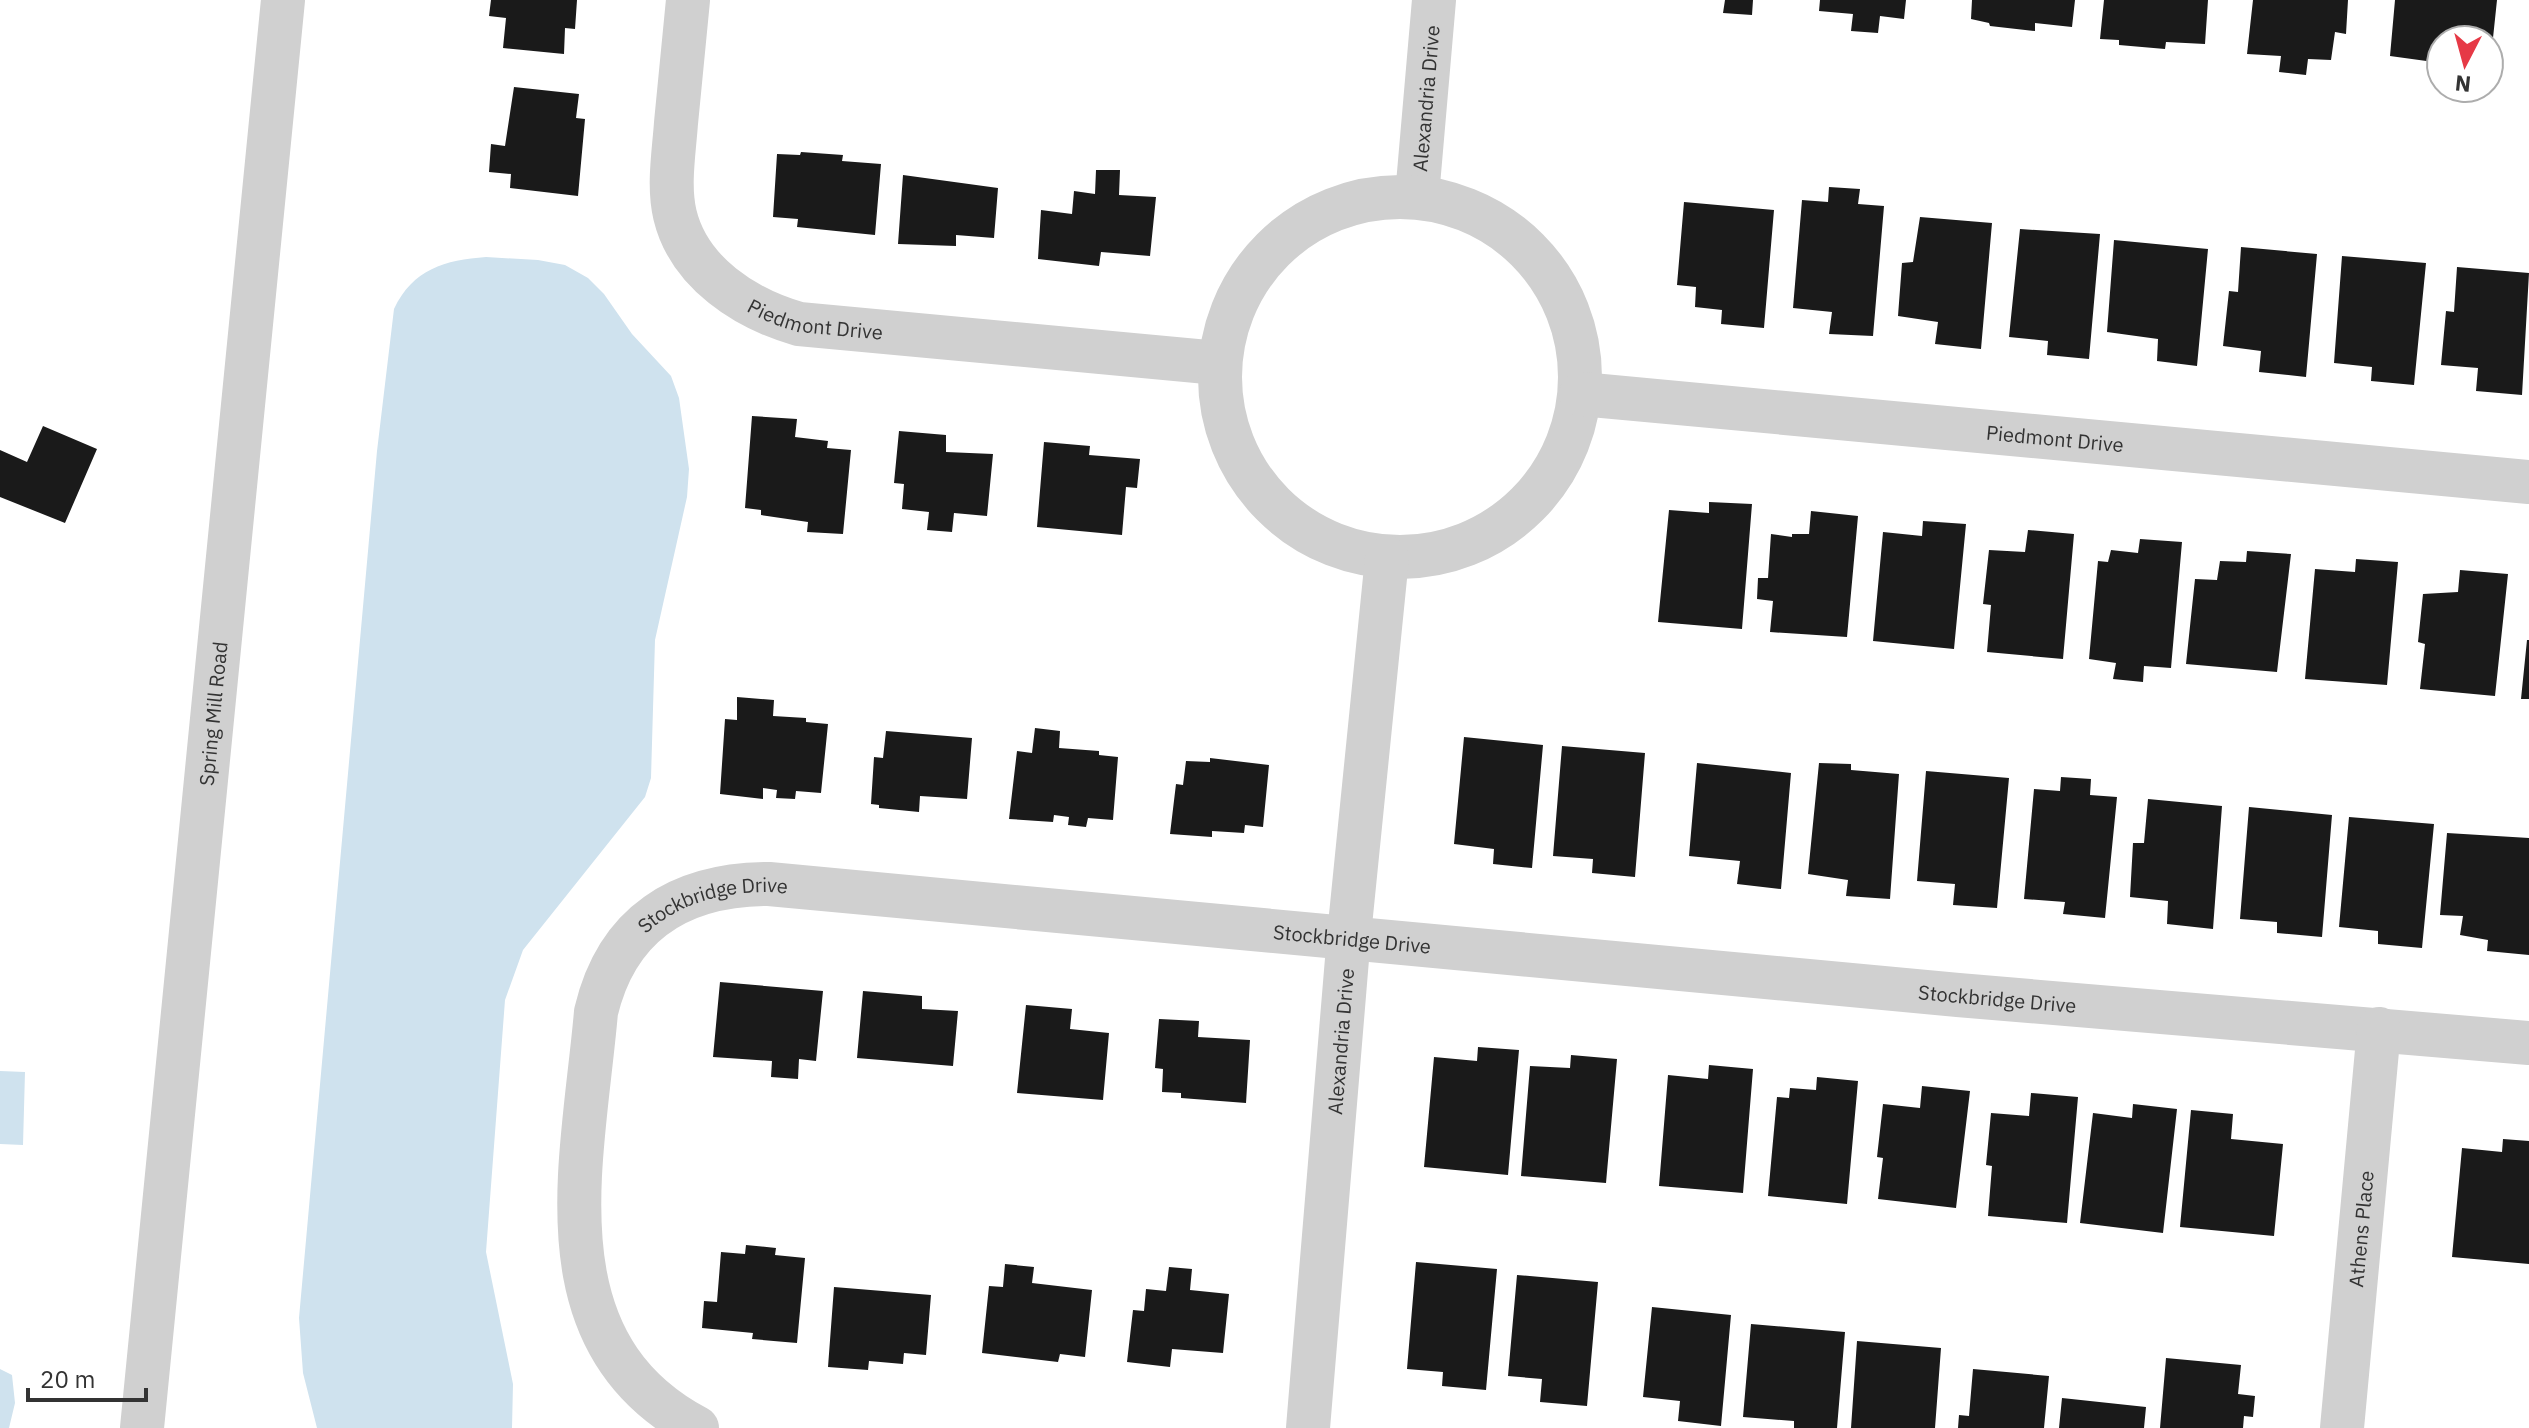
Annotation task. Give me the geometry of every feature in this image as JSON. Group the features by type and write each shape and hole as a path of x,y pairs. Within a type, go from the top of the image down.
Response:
{"street":[{"name":"Spring Mill Road","path":"142,1428 283,0"},
{"name":"Piedmont Drive","path":"688,0 672,175 675,216 690,248 720,285 747,306 799,324 1218,363"},
{"name":"Alexandria Drive","path":"1417,196 1434,0"},
{"name":"Alexandria Drive","path":"1380,196 1417,196 1458,205 1493,222 1526,248 1547,272 1565,303 1579,349 1581,394 1576,425 1562,461 1535,499 1500,529 1453,550 1427,557 1387,558 1336,546 1292,520 1267,496 1245,466 1230,436 1221,399 1218,363 1225,326 1242,287 1262,258 1300,226 1347,203 1380,196"},
{"name":"Piedmont Drive","path":"1581,394 2529,482"},
{"name":"Alexandria Drive","path":"1308,1428 1349,935 1387,558"},
{"name":"Stockbridge Drive","path":"697,1428 676,1416 643,1388 618,1359 587,1294 579,1255 578,1215 596,1012 603,985 634,932 684,898 735,884 769,884 1349,935 1958,995 2529,1043"},
{"name":"Athens Place","path":"2342,1428 2379,1029"}],"water":[{"path":"486,257 565,265 588,278 604,294 632,334 671,376 679,398 689,469 687,497 655,640 651,778 645,797 523,950 505,1000 486,1252 513,1384 512,1428 317,1428 303,1373 299,1318 377,451 394,309 411,284 432,269"},
{"path":"0,1071 25,1072 23,1145 0,1144"},
{"path":"0,1369 12,1375 15,1403 9,1428 0,1428"}],"building":[{"path":"491,0 577,0 575,29 565,28 564,54 503,48 506,18 489,16"},
{"path":"1725,0 1753,0 1752,15 1723,13"},
{"path":"1820,0 1906,0 1904,19 1880,16 1878,33 1851,31 1853,14 1819,11"},
{"path":"1972,0 2075,0 2072,27 2035,23 2035,31 1990,26 1989,23 1971,19"},
{"path":"2104,0 2208,0 2205,44 2166,42 2165,49 2119,45 2119,40 2100,39"},
{"path":"2253,0 2348,0 2346,34 2335,32 2331,60 2308,59 2306,75 2279,72 2281,56 2247,54"},
{"path":"2395,0 2497,0 2494,24 2425,24 2425,61 2390,56"},
{"path":"514,87 579,94 576,118 585,119 578,196 510,188 511,174 489,172 491,144 505,146"},
{"path":"801,152 843,155 842,161 881,164 875,235 797,227 798,219 773,217 777,154 800,155"},
{"path":"1096,170 1120,170 1119,195 1156,197 1150,256 1101,252 1099,266 1038,259 1041,210 1072,214 1074,191 1095,194"},
{"path":"903,175 998,188 994,238 956,235 956,246 898,244"},
{"path":"1829,187 1860,189 1858,204 1884,206 1873,336 1829,334 1832,312 1793,308 1802,200 1828,202"},
{"path":"1684,202 1774,210 1764,328 1721,324 1722,310 1695,307 1696,287 1677,285"},
{"path":"1920,217 1992,223 1981,349 1935,344 1938,322 1898,316 1902,263 1913,262"},
{"path":"2020,229 2100,234 2089,359 2047,355 2048,341 2009,337"},
{"path":"2114,240 2208,249 2197,366 2157,361 2158,339 2107,332"},
{"path":"2241,247 2317,254 2306,377 2259,372 2261,351 2223,346 2229,291 2238,292"},
{"path":"2342,256 2426,263 2414,385 2371,381 2372,367 2334,363"},
{"path":"2457,267 2529,273 2522,395 2476,391 2478,368 2441,365 2446,311 2454,312"},
{"path":"752,416 797,419 795,437 828,441 827,448 851,450 843,534 807,532 808,522 761,515 761,510 745,508"},
{"path":"43,426 97,449 65,523 0,497 0,450 27,462"},
{"path":"899,431 946,435 946,452 993,454 987,516 954,513 952,532 927,530 929,512 902,509 904,484 894,483"},
{"path":"1044,442 1090,446 1089,455 1140,459 1137,488 1126,487 1122,535 1037,527"},
{"path":"1709,502 1752,504 1742,629 1658,622 1669,510 1709,513"},
{"path":"1811,511 1858,516 1847,637 1770,632 1773,601 1757,599 1758,578 1768,578 1771,534 1792,537 1792,534 1809,534"},
{"path":"1923,521 1966,524 1954,649 1873,641 1883,532 1922,536"},
{"path":"2028,530 2074,534 2063,659 1987,652 1991,605 1983,604 1989,550 2025,552"},
{"path":"2140,539 2182,542 2171,668 2144,666 2143,682 2113,679 2116,663 2089,659 2098,561 2108,562 2111,550 2138,553"},
{"path":"2247,551 2291,554 2277,672 2186,664 2195,579 2217,580 2220,561 2246,562"},
{"path":"2356,559 2398,562 2387,685 2305,679 2315,569 2355,572"},
{"path":"2460,570 2508,574 2495,696 2420,689 2425,644 2418,642 2423,594 2458,592"},
{"path":"2527,640 2529,699 2521,699"},
{"path":"737,697 774,700 773,716 806,718 806,722 828,724 821,793 796,791 795,799 776,798 777,790 763,788 763,799 720,794 725,719 737,720"},
{"path":"1035,728 1060,731 1059,748 1099,751 1099,755 1118,757 1113,820 1088,818 1086,827 1068,825 1069,817 1054,815 1053,822 1009,819 1017,751 1032,753"},
{"path":"886,731 972,738 967,799 920,796 919,812 879,808 879,805 871,804 874,757 883,758"},
{"path":"1464,737 1543,745 1532,868 1493,864 1494,849 1454,844"},
{"path":"1562,746 1645,753 1635,877 1592,873 1593,859 1553,856"},
{"path":"1210,758 1269,765 1263,827 1245,825 1244,833 1212,831 1212,837 1170,834 1176,784 1183,785 1186,761 1210,762"},
{"path":"1697,763 1791,773 1781,889 1737,884 1740,861 1689,856"},
{"path":"1819,763 1851,764 1851,770 1899,774 1890,899 1846,896 1848,880 1808,874"},
{"path":"1926,771 2009,778 1997,908 1953,905 1955,884 1917,881"},
{"path":"2061,777 2091,779 2090,795 2117,797 2105,918 2063,914 2065,902 2024,899 2034,789 2060,791"},
{"path":"2148,799 2222,806 2213,929 2167,924 2168,901 2130,897 2133,843 2144,843"},
{"path":"2249,807 2332,815 2322,937 2277,933 2277,922 2240,919"},
{"path":"2349,817 2434,824 2422,948 2378,944 2378,931 2339,927"},
{"path":"2447,833 2529,838 2529,955 2487,951 2488,940 2460,935 2463,916 2440,915"},
{"path":"720,982 823,991 816,1061 799,1059 798,1079 771,1077 772,1061 713,1057"},
{"path":"863,991 922,996 922,1009 958,1011 953,1066 857,1058"},
{"path":"1026,1005 1072,1009 1070,1029 1109,1033 1103,1100 1017,1093"},
{"path":"1159,1019 1199,1021 1198,1037 1250,1040 1246,1103 1181,1098 1181,1093 1162,1092 1163,1069 1155,1068"},
{"path":"1478,1047 1519,1050 1508,1175 1424,1167 1434,1057 1477,1061"},
{"path":"1571,1055 1617,1059 1606,1183 1521,1176 1530,1066 1570,1068"},
{"path":"1709,1065 1753,1069 1743,1193 1659,1186 1668,1075 1708,1079"},
{"path":"1817,1077 1858,1081 1847,1204 1768,1196 1777,1097 1789,1098 1790,1088 1816,1090"},
{"path":"1922,1086 1970,1091 1956,1208 1878,1199 1883,1158 1877,1157 1883,1104 1920,1108"},
{"path":"2031,1093 2078,1097 2067,1223 1988,1216 1992,1166 1986,1165 1991,1113 2029,1116"},
{"path":"2133,1104 2177,1109 2163,1233 2080,1223 2093,1113 2132,1118"},
{"path":"2191,1110 2233,1114 2231,1139 2283,1144 2274,1236 2180,1227"},
{"path":"2503,1139 2529,1141 2529,1264 2452,1257 2462,1148 2502,1152"},
{"path":"746,1245 776,1248 775,1255 805,1258 797,1343 752,1339 753,1333 702,1328 704,1301 717,1302 721,1252 745,1254"},
{"path":"1416,1262 1497,1269 1486,1390 1442,1386 1443,1372 1407,1369"},
{"path":"1005,1264 1034,1267 1032,1283 1092,1290 1085,1357 1060,1354 1058,1362 982,1353 989,1286 1003,1287"},
{"path":"1169,1267 1192,1269 1190,1290 1229,1294 1223,1353 1172,1349 1170,1367 1127,1362 1133,1310 1144,1311 1146,1289 1166,1291"},
{"path":"1517,1275 1598,1282 1587,1406 1540,1402 1542,1379 1508,1376"},
{"path":"834,1287 931,1295 926,1355 904,1353 903,1364 869,1361 868,1370 828,1367"},
{"path":"1652,1307 1731,1315 1721,1426 1678,1421 1680,1401 1643,1397"},
{"path":"1751,1324 1845,1332 1837,1428 1794,1428 1794,1421 1743,1417"},
{"path":"1857,1341 1941,1348 1935,1428 1851,1428"},
{"path":"2166,1358 2241,1365 2238,1394 2255,1396 2253,1417 2244,1416 2243,1428 2160,1428"},
{"path":"1973,1369 2049,1376 2044,1428 1958,1428 1959,1415 1969,1416"},
{"path":"2062,1398 2146,1407 2144,1428 2059,1428"}]}
